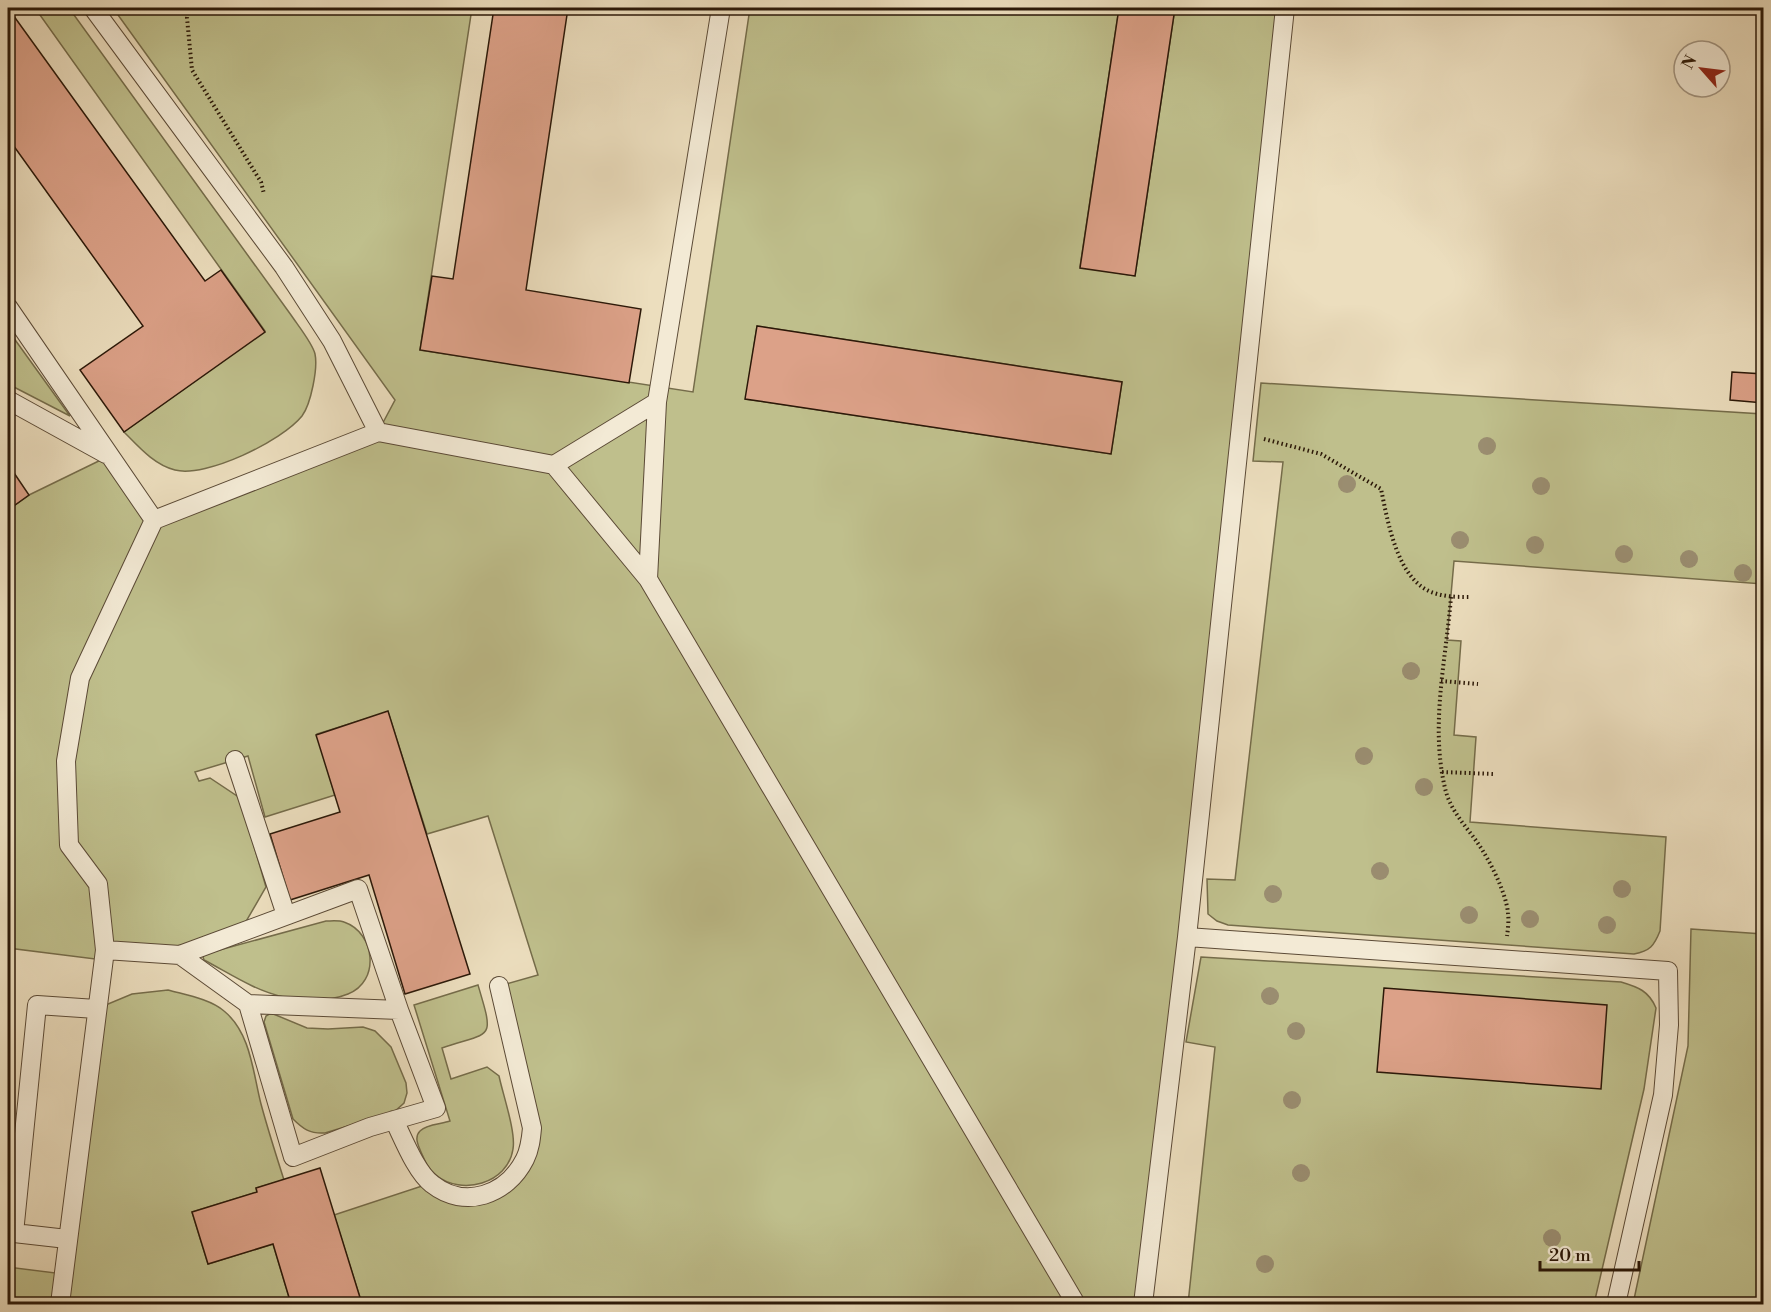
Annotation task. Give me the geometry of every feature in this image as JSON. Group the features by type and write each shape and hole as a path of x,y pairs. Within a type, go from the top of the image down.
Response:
{"lane":[{"path":"93,8 284,267 332,341 378,432"},
{"path":"648,579 657,402 721,8"},
{"path":"1143,1305 1187,937 1285,8"},
{"path":"8,307 154,520"},
{"path":"8,400 109,456"},
{"path":"554,465 657,402"},
{"path":"60,1305 105,950 98,884 69,845 66,760 80,678 154,520 378,432 554,465 648,579 1076,1305"},
{"path":"235,760 286,915"},
{"path":"105,950 180,955 358,889 399,1010 436,1108 394,1120 293,1156 248,1004"},
{"path":"1187,937 1668,971 1669,1025 1663,1095 1616,1305"},
{"path":"180,955 248,1004 399,1010"},
{"path":"394,1120 412,1158 430,1183 452,1195 468,1198 484,1196 498,1190 508,1181 524,1160 530,1144 532,1128 499,986"},
{"path":"68,1239 14,1233 37,1005 96,1009"}],"path":[{"path":"188,8 192,70 261,182 267,203"},
{"path":"1240,435 1321,454 1381,489 1396,550 1408,574 1431,592 1451,597 1470,597"},
{"path":"1451,597 1439,696 1440,748 1445,790 1459,821 1478,843 1497,880 1508,913 1506,959"},
{"path":"1441,681 1478,684"},
{"path":"1443,772 1494,774"}],"green space":[{"path":"35,8 69,8 314,350 316,368 313,386 302,416 278,436 243,455 205,468 189,471 175,470 153,459 124,432 265,331"},
{"path":"113,8 472,8 420,350 693,392 750,8 1119,8 1080,267 1135,276 1175,8 1285,8 1143,1304 362,1304 334,1215 431,1183 484,1196 530,1145 499,986 538,975 488,816 427,834 388,712 317,734 335,795 265,817 248,756 195,772 199,781 210,778 240,798 266,887 244,925 180,955 105,950 103,960 8,948 8,510 29,495 109,456 154,519 378,432 395,400","holes":["757,326 1122,382 1111,454 746,399"]},
{"path":"8,330 70,416 8,384"},
{"path":"1261,383 1763,414 1763,584 1454,561 1447,640 1461,641 1454,735 1476,737 1470,822 1666,837 1660,931 1648,949 1634,954 1228,925 1208,914 1207,879 1235,880 1283,462 1253,461"},
{"path":"326,921 342,921 355,928 363,936 368,946 369,969 365,979 358,988 340,997 308,1000 273,994 243,981 204,960 203,957 205,954"},
{"path":"1691,929 1763,934 1763,1304 1633,1304 1688,1046"},
{"path":"1201,957 1621,982 1638,988 1646,994 1656,1008 1644,1089 1594,1304 1188,1304 1215,1047 1186,1042"},
{"path":"478,985 487,1016 485,1032 480,1036 442,1048 451,1079 487,1067 499,1076 511,1123 513,1149 509,1161 493,1178 482,1183 458,1185 433,1173 425,1162 418,1144 418,1133 423,1129 450,1121 414,1005"},
{"path":"168,990 212,1003 224,1011 240,1030 250,1054 261,1104 284,1180 256,1188 257,1192 192,1212 208,1264 273,1244 291,1304 8,1304 8,1267 63,1274 96,1009 132,994"},
{"path":"271,1013 307,1028 363,1027 375,1031 391,1047 406,1083 407,1093 404,1103 394,1112 325,1133 315,1133 304,1128 293,1119 264,1022 266,1016"}],"building":[{"path":"8,8 205,281 221,270 265,332 124,432 80,370 143,326 8,138"},
{"path":"494,8 568,8 526,290 641,309 629,383 420,350 432,276 453,279"},
{"path":"1119,8 1175,8 1135,276 1080,268"},
{"path":"757,326 1122,382 1111,454 745,399"},
{"path":"1732,372 1764,374 1764,403 1730,400"},
{"path":"8,464 29,495 8,510"},
{"path":"388,711 470,974 405,994 369,875 290,900 270,834 340,812 316,735"},
{"path":"1384,988 1607,1005 1601,1089 1377,1072"},
{"path":"320,1168 362,1304 291,1304 273,1244 208,1264 192,1212 257,1192 256,1188"}]}
